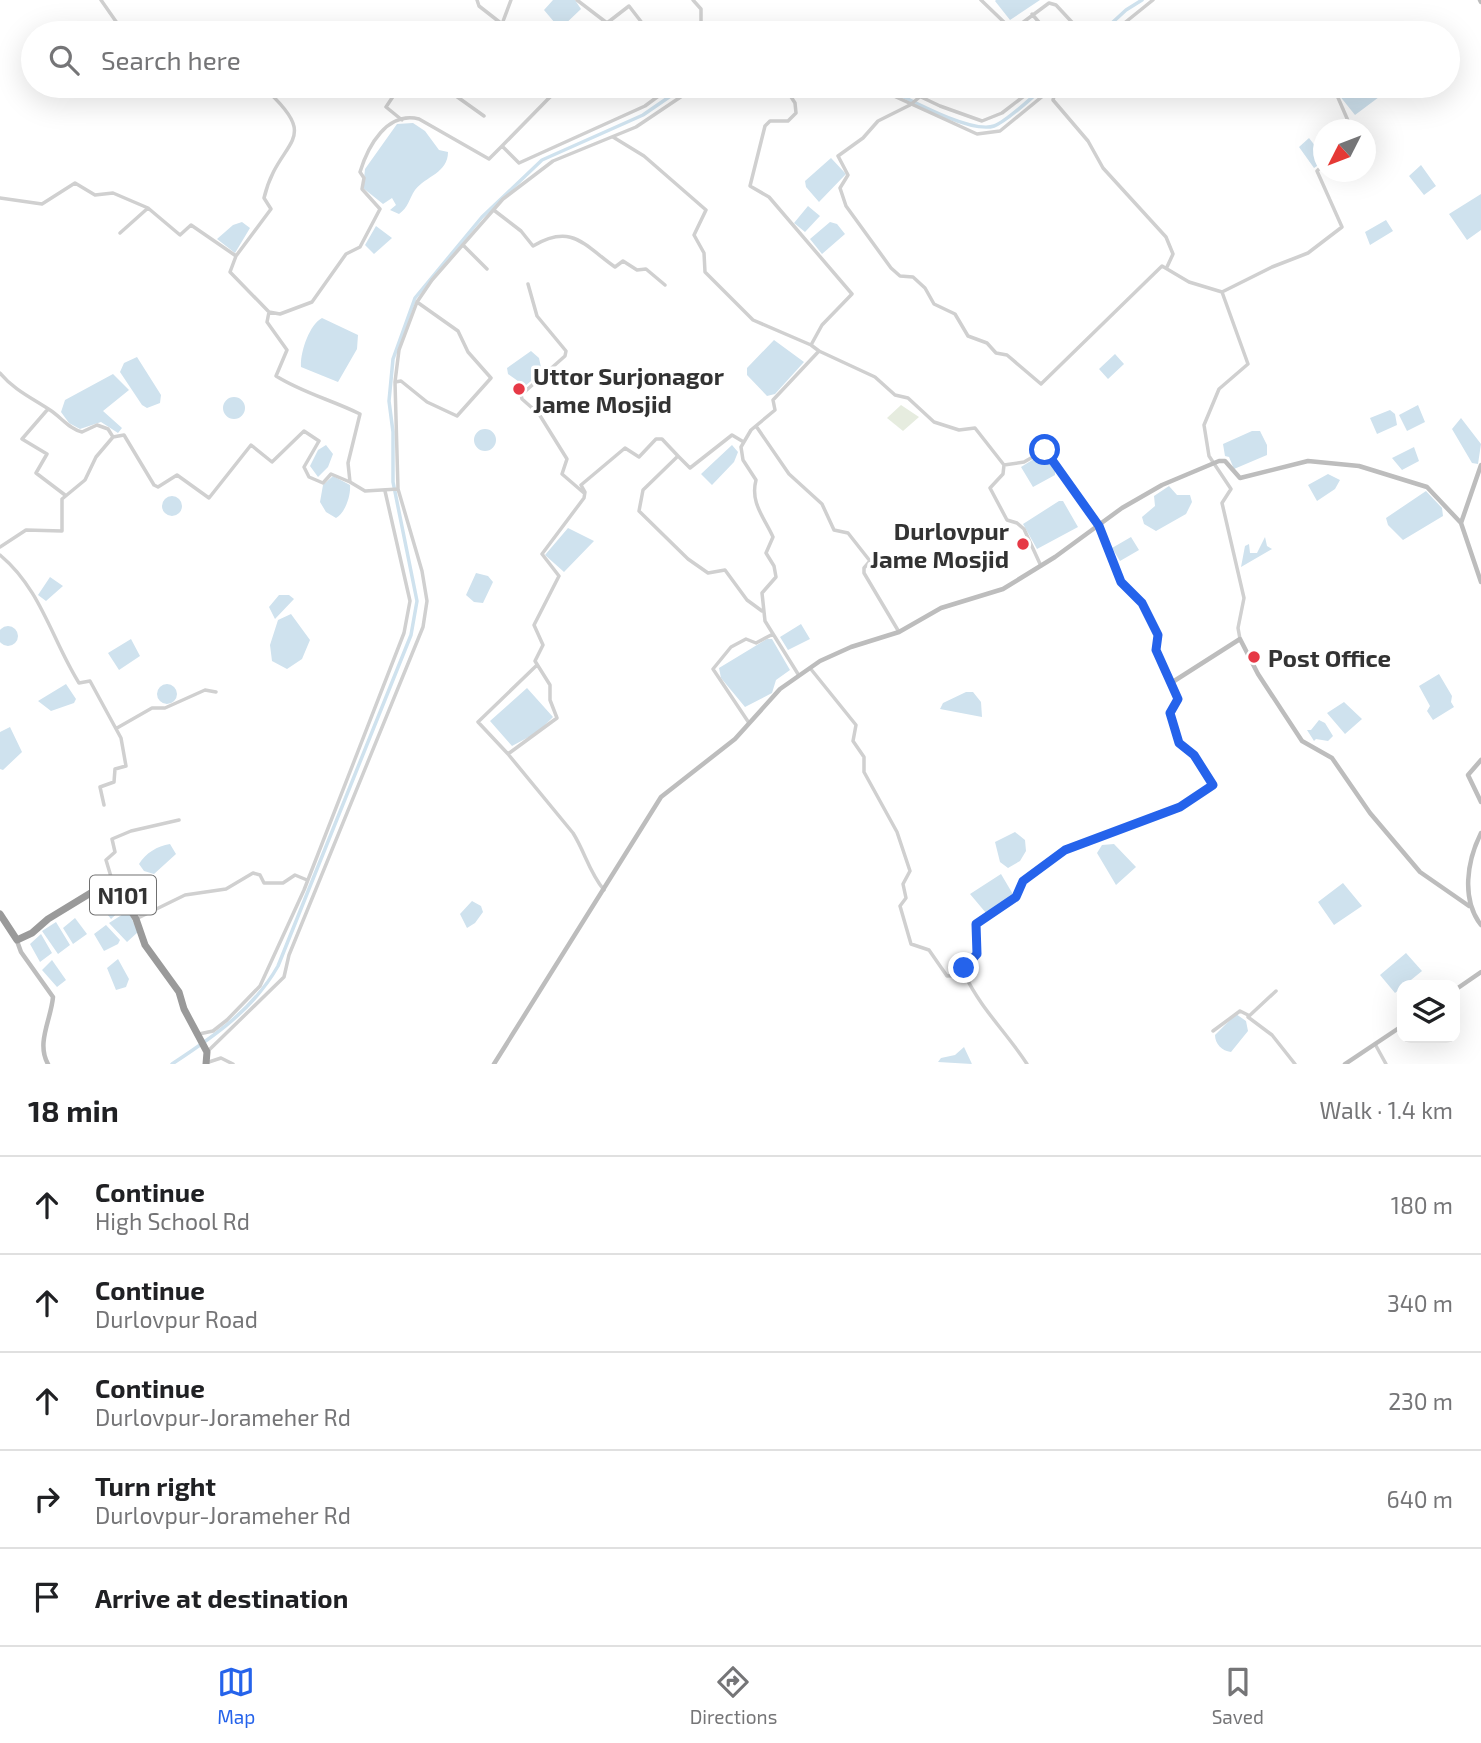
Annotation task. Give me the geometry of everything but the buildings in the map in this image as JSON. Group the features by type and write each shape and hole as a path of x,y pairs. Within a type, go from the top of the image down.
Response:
{"highway":[{"name":"N101","path":"17,940 112,880 136,919 145,945 179,992 197,1036 206,1050"},
{"path":"0,914 17,940"},
{"path":"206,1050 206,1064"}],"street":[{"path":"100,0 115,21"},
{"path":"477,0 479,6 498,21"},
{"path":"503,21 511,0"},
{"path":"577,0 604,21"},
{"path":"693,0 701,9 701,21"},
{"path":"981,0 1003,21"},
{"path":"1127,21 1153,0"},
{"path":"1024,21 1052,1 1071,21"},
{"path":"610,21 629,6 641,21"},
{"path":"1032,14 1038,21"},
{"path":"275,98 286,109 296,126 295,136 270,177 264,198 271,209 236,256 230,272 269,312 280,314 313,302 346,254 360,247 380,209 362,189 364,178 360,172 365,157 381,130 413,117 427,122 489,159 549,98"},
{"path":"392,98 386,107 402,120"},
{"path":"459,98 484,116"},
{"path":"502,146 519,163 530,161 572,138 645,106 656,98"},
{"path":"206,1050 284,977 289,955 423,627 427,601 422,571 398,489 394,410 399,350 417,302 503,199 539,169 651,119 680,98"},
{"path":"792,98 796,113 788,121 770,121 765,126 750,186 769,197 852,294 822,325 811,345"},
{"path":"897,98 977,134 1000,131 1041,98"},
{"path":"919,98 878,121 863,138 838,156 848,175 840,188 843,200 897,274 914,277 934,304 955,314 968,336 987,343 996,353 1007,355 1040,384 1067,361 1158,269 1167,267 1184,280 1222,292 1272,267 1308,253 1342,227 1322,182"},
{"path":"923,98 982,121 1002,113 1021,98"},
{"path":"1053,98 1088,141 1103,168 1166,237 1173,254 1167,267"},
{"path":"1338,98 1347,119"},
{"path":"612,136 644,156 704,208 706,211 694,235 704,253 705,272 752,320 811,345 875,377 894,394 908,398 934,422 959,430 975,428 1004,465 1003,474 990,488 1007,520 1024,529 1041,566"},
{"path":"0,198 42,204 75,183 95,195 113,193 148,208 180,235 191,225 236,256"},
{"path":"120,233 148,208"},
{"path":"495,211 520,231 533,246 553,235 572,236 615,267 623,261 636,270 646,269 665,285"},
{"path":"463,245 487,269"},
{"path":"528,284 537,316 566,351 565,356 522,395 522,399 540,414 567,459 562,474 586,495"},
{"path":"1222,292 1248,364 1219,389 1206,419 1205,443 1212,463 1231,489 1222,503 1244,598 1238,628 1240,639 1263,684 1302,741 1332,758 1377,822 1420,872 1469,906 1481,925"},
{"path":"396,382 401,381 427,402 457,416 491,378 468,352 458,331 417,302"},
{"path":"269,312 267,323 287,350 276,376 305,393 329,399 360,414 348,463 350,482"},
{"path":"742,442 756,426 773,413 773,400 819,351"},
{"path":"0,373 20,393 48,409 75,430 82,432 97,425 108,429 113,437"},
{"path":"48,409 22,439 47,454 36,473 65,495"},
{"path":"756,426 789,474 822,504 834,530 848,533 869,558 864,573 899,632"},
{"path":"0,547 26,530 62,531 61,502 65,495 85,480 96,457 113,437 124,435 154,485 158,486 177,475 209,498 251,445 272,462 304,431 319,441 304,467 309,477 323,483 331,474 365,491 398,489"},
{"path":"586,495 582,485 625,448 639,457 659,439 690,468 733,435 740,437 741,453 757,482 754,492 758,509 773,537 766,553 774,566 776,577 762,593 762,611 773,635 798,674"},
{"path":"1004,465 1024,462 1045,450 1099,526 1117,576 1142,603 1158,635 1156,650 1178,699 1170,713 1179,743 1194,755 1212,786 1180,807 1065,850 1023,881 1016,897 976,924 977,954 967,961 963,973 992,1021 1007,1035 1027,1064"},
{"path":"678,456 643,490 639,511 708,573 725,570 747,600 762,611"},
{"path":"494,1064 661,797 735,739 780,689 798,674 851,647 899,632 942,608 1003,589 1162,485 1212,463 1225,461 1240,478 1308,461 1359,466 1427,487 1461,523 1481,582"},
{"path":"1461,523 1481,465"},
{"path":"197,1036 213,1031 227,1020 260,986 308,880 384,688 410,609 406,571 386,491"},
{"path":"508,754 557,718 550,700 550,685 537,666 537,656 543,645 534,625 559,576 542,554 586,495"},
{"path":"0,555 22,578 45,610 58,648 79,683 90,681 117,728 125,748 123,759 126,766 115,769 114,782 100,787 104,805"},
{"path":"749,723 713,669 736,642 746,639 756,643 773,635"},
{"path":"1171,683 1240,639"},
{"path":"537,666 478,722 573,833 581,847 583,859 604,890"},
{"path":"810,667 856,725 853,741 864,757 864,772 897,832 910,871 903,884 906,898 900,906 909,942 931,952 947,976 963,973"},
{"path":"117,728 152,708 166,708 205,691 216,692"},
{"path":"1481,760 1468,775 1481,802"},
{"path":"112,880 106,860 115,852 112,839 131,831 179,820"},
{"path":"1469,906 1469,877 1481,833"},
{"path":"136,919 185,895 226,889 253,873 260,875 264,883 283,883 295,875 308,880"},
{"path":"17,940 21,952 53,997 43,1044 43,1054 48,1064"},
{"path":"1460,987 1481,972"},
{"path":"1248,1015 1276,991"},
{"path":"1213,1031 1240,1011 1272,1035 1295,1064"},
{"path":"1345,1064 1397,1029"},
{"path":"1375,1044 1386,1064"},
{"path":"206,1064 221,1058 233,1064"}],"shaded area":[{"path":"901,405 919,417 903,431 887,418"}],"water":[{"path":"553,0 575,0 581,9 568,21 553,21 544,10"},
{"path":"996,0 1040,0 1010,20 995,1"},
{"path":"1341,98 1378,98 1355,115"},
{"path":"413,123 425,131 439,150 448,152 447,159 440,170 415,190 399,214 390,210 396,205 392,198 383,204 363,188 365,169 397,124"},
{"path":"1309,138 1313,143 1313,167 1299,147"},
{"path":"831,158 846,174 819,202 806,187 805,181"},
{"path":"1421,165 1436,186 1424,195 1409,176"},
{"path":"1481,194 1481,230 1467,240 1449,214"},
{"path":"808,206 820,216 805,232 794,223"},
{"path":"1386,220 1393,231 1370,245 1365,232"},
{"path":"242,222 250,228 235,253 217,239 233,225"},
{"path":"830,222 837,224 845,234 822,254 810,239"},
{"path":"376,226 392,238 374,254 365,245"},
{"path":"322,318 358,335 357,349 338,382 301,367 306,340"},
{"path":"774,340 804,362 775,394 767,396 747,375 747,368"},
{"path":"531,351 539,358 542,372 525,386 508,374 507,368"},
{"path":"1115,354 1124,364 1108,379 1099,369"},
{"path":"137,357 161,395 160,403 147,408 142,405 120,372 124,363"},
{"path":"113,374 129,390 103,411 122,428 118,433 101,422 80,429 69,423 61,412 65,400"},
{"path":"234,397 242,400 245,408 242,416 234,419 226,416 223,408 226,400"},
{"path":"1418,405 1425,422 1407,431 1399,415"},
{"path":"1390,410 1395,414 1397,425 1377,434 1370,418"},
{"path":"1461,418 1481,444 1478,464 1472,463 1452,429"},
{"path":"485,429 493,432 496,440 493,448 485,451 477,448 474,440 477,432"},
{"path":"1252,431 1260,431 1267,445 1267,455 1234,469 1229,457 1225,456 1223,444"},
{"path":"326,445 333,454 328,467 318,477 310,466 318,450"},
{"path":"732,445 738,452 734,462 712,485 701,474"},
{"path":"1414,447 1419,461 1402,470 1392,458"},
{"path":"1045,452 1055,467 1055,475 1033,487 1021,467"},
{"path":"1328,474 1340,480 1335,489 1317,501 1308,485"},
{"path":"333,476 350,485 347,504 336,518 326,512 320,502 323,485"},
{"path":"1169,486 1177,495 1190,495 1192,502 1186,514 1156,531 1144,524 1142,517 1155,506 1154,496"},
{"path":"1426,491 1442,508 1443,516 1403,540 1388,525 1386,518"},
{"path":"172,496 179,499 182,506 179,513 172,516 165,513 162,506 165,499"},
{"path":"1063,501 1078,527 1037,549 1023,524"},
{"path":"568,528 594,541 564,572 545,555"},
{"path":"1131,537 1139,550 1120,561 1112,548"},
{"path":"1265,537 1267,546 1272,549 1241,567 1245,546 1249,544 1250,553 1257,553"},
{"path":"476,573 488,576 493,582 483,603 474,602 466,595"},
{"path":"50,577 63,586 46,601 38,595"},
{"path":"279,595 289,595 294,599 275,619 269,607"},
{"path":"291,614 310,640 302,659 287,669 272,661 270,645 278,620"},
{"path":"801,624 810,639 788,650 780,637"},
{"path":"4,627 12,627 17,632 17,640 12,645 4,645 -1,640 -1,632"},
{"path":"131,639 140,656 119,670 108,653"},
{"path":"767,639 772,639 790,670 776,680 772,693 745,707 721,678 719,668"},
{"path":"1439,674 1452,696 1454,707 1433,720 1427,711 1430,706 1419,686"},
{"path":"66,684 76,699 74,703 51,711 38,701"},
{"path":"167,684 174,687 177,694 174,701 167,704 160,701 157,694 160,687"},
{"path":"527,688 553,717 538,732 512,746 490,721"},
{"path":"966,692 973,692 981,702 982,717 940,709 943,703"},
{"path":"1344,702 1362,719 1345,734 1327,713"},
{"path":"1319,720 1325,723 1333,736 1328,741 1314,741 1307,730 1311,730"},
{"path":"10,727 22,752 3,770 0,769 0,732"},
{"path":"1015,832 1025,840 1026,851 1020,861 1008,868 1000,862 995,842"},
{"path":"170,844 176,854 154,874 144,871 139,864 145,857 156,848"},
{"path":"1114,844 1136,867 1116,885 1097,853 1102,845"},
{"path":"1001,874 1014,896 986,913 970,894"},
{"path":"1343,883 1362,906 1334,925 1318,902"},
{"path":"109,889 124,907 111,919 94,898"},
{"path":"472,901 481,906 483,912 475,923 467,928 460,914"},
{"path":"128,911 138,932 127,942 109,923"},
{"path":"75,918 87,934 73,944 63,928"},
{"path":"56,922 70,945 58,954 42,931"},
{"path":"106,925 120,940 118,944 104,951 94,934"},
{"path":"41,934 52,953 40,962 30,944"},
{"path":"1406,953 1422,971 1411,980 1397,980 1395,993 1380,975"},
{"path":"118,959 129,979 126,987 116,990 107,968"},
{"path":"52,960 66,980 57,987 42,970"},
{"path":"1236,1014 1246,1021 1248,1031 1231,1052 1220,1047 1215,1035"},
{"path":"964,1047 972,1064 938,1062 941,1058 955,1055"}],"waterway":[{"path":"1114,21 1142,0"},
{"path":"172,1064 217,1033 244,1009 257,996 278,966 411,635 417,601 393,482 393,432 389,401 393,359 415,298 482,217 542,160 643,115 668,98"},
{"path":"907,98 954,120 983,127 994,126 1006,119 1031,98"}],"place":[{"name":"Uttor Surjonagor Jame Mosjid","path":"519,389"},
{"name":"Durlovpur Jame Mosjid","path":"1023,544"},
{"name":"Post Office","path":"1254,657"}],"route":[{"path":"964,968 967,961 977,954 976,924 1016,897 1023,881 1039,868 1065,850 1081,843 1180,807 1213,785 1194,755 1179,743 1170,713 1178,699 1156,650 1158,635 1142,603 1133,597 1117,576 1099,526 1045,450"}]}
